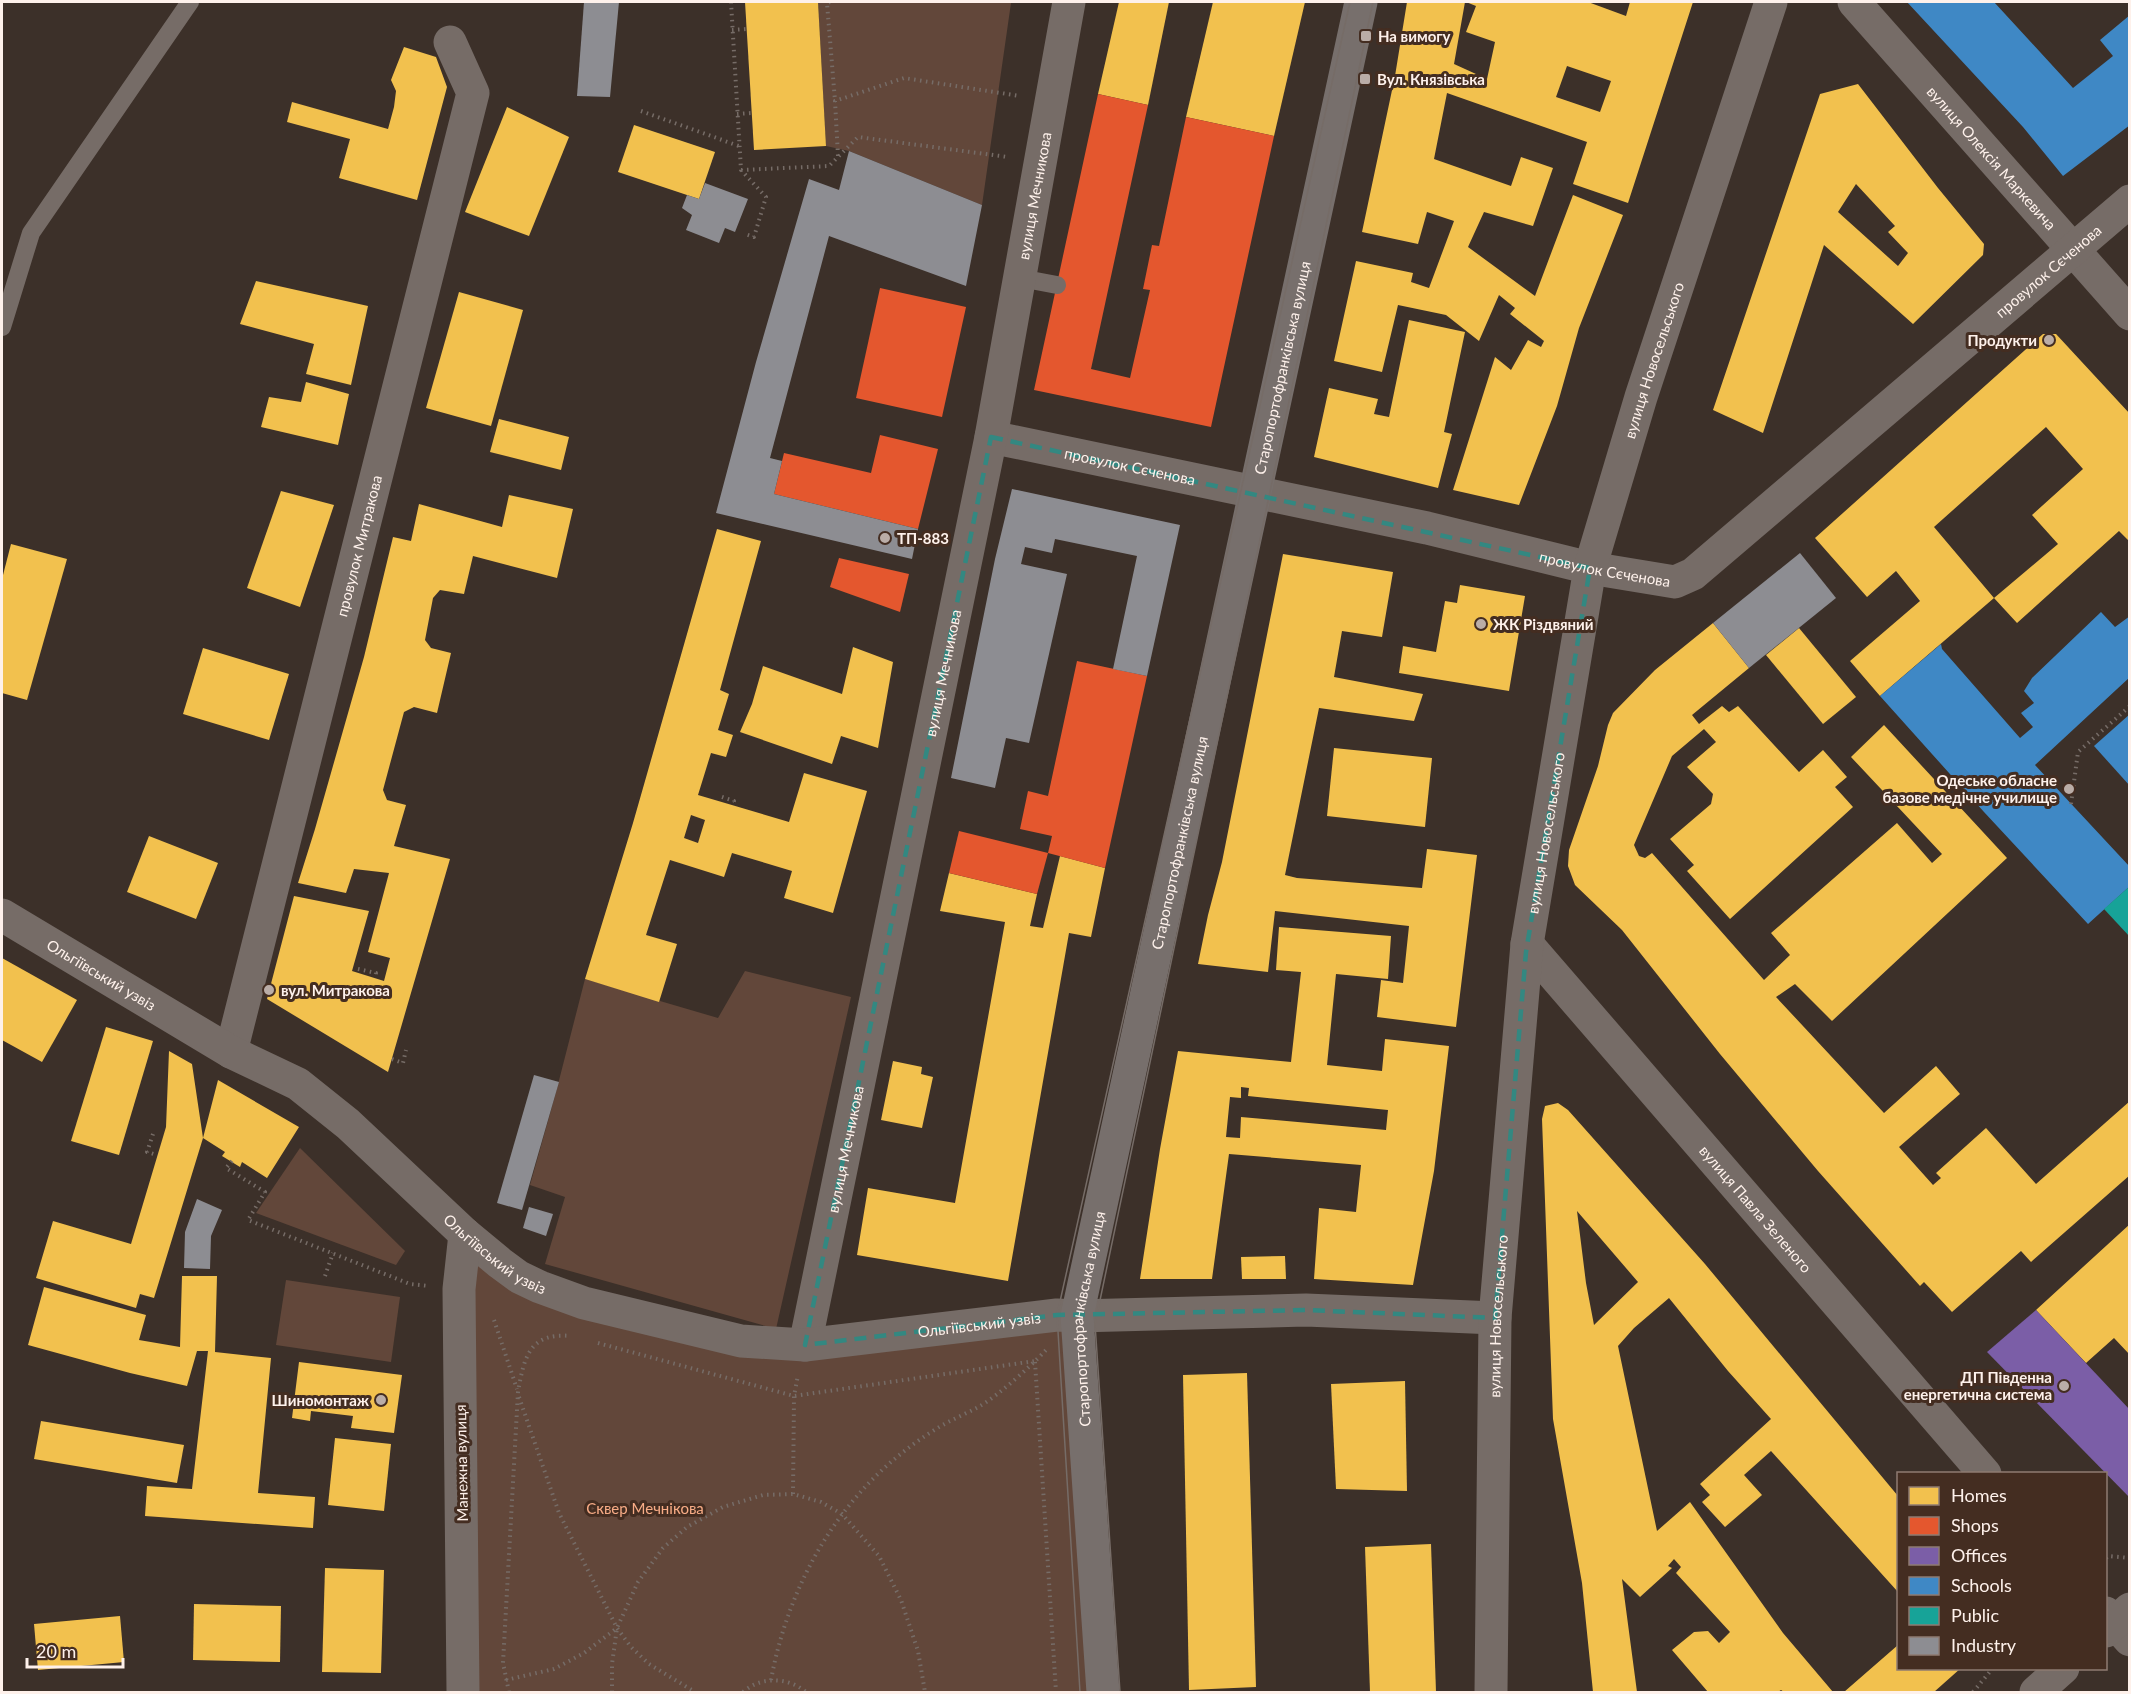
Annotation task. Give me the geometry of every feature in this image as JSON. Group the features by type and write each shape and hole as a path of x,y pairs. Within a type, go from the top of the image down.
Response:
{"main road":[{"name":"Старопортофранківська вулиця","path":"1102,1692 1077,1316 1360,2"}],"street":[{"name":"вулиця Мечникова","path":"805,1345 992,437 1070,2"},
{"name":"вулиця Новосельського","path":"1491,1692 1495,1318 1527,944 1590,568 1641,397 1771,2"},
{"name":"вулиця Олексія Маркевича","path":"1854,2 2130,314"},
{"name":"провулок Митракова","path":"231,1052 473,93 450,42"},
{"name":"провулок Сєченова","path":"992,437 1426,528 1590,568 1675,582 1693,574 2130,201"},
{"name":"Ольгіївський узвіз","path":"2,915 231,1052 298,1084 348,1125 465,1234 519,1277 584,1303 741,1341 805,1345 1057,1316 1306,1310 1495,1318"},
{"name":"вулиця Павла Зеленого","path":"1527,944 1984,1472"},
{"name":"Манежна вулиця","path":"463,1692 459,1289 465,1234"},
{"path":"2036,1692 2061,1670"}],"lane":[{"path":"2,327 31,233 190,2"},
{"path":"1020,278 1057,285"}],"path":[{"path":"731,2 741,170 766,197 754,237 745,234"},
{"path":"830,2 827,3 838,156"},
{"path":"732,30 747,29"},
{"path":"835,101 904,78 1051,101"},
{"path":"641,111 740,146"},
{"path":"737,114 752,113"},
{"path":"741,170 829,166 858,136 1042,162"},
{"path":"2071,804 2078,752 2130,706"},
{"path":"722,797 734,801 733,805"},
{"path":"358,969 376,973 375,978"},
{"path":"392,1059 403,1063 406,1050"},
{"path":"153,1134 147,1152 158,1155"},
{"path":"232,1161 226,1168 265,1192 248,1220 410,1284 459,1289"},
{"path":"325,1276 333,1253"},
{"path":"492,1313 559,1513 617,1628 631,1647 649,1664 695,1692"},
{"path":"509,1692 503,1663 518,1392 524,1361 536,1343 552,1336 569,1335 580,1338"},
{"path":"591,1341 794,1396 1035,1361"},
{"path":"793,1494 794,1396 805,1345"},
{"path":"771,1680 777,1648 800,1581 821,1544 842,1514 893,1459 936,1428 982,1405 1035,1361"},
{"path":"1035,1361 1056,1692"},
{"path":"612,1692 612,1664 617,1628 638,1582 663,1548 687,1527 723,1507 763,1495 793,1494 821,1502 842,1514 879,1556 901,1600 918,1651 925,1692"},
{"path":"2107,1557 2130,1558"},
{"path":"507,1680 554,1669 584,1653 617,1628"},
{"path":"1973,1692 1991,1670"},
{"path":"743,1692 758,1683 771,1680 786,1682 806,1692"}],"highlighted area":[{"path":"991,437 1590,568 1526,952 1495,1318 1306,1310 1057,1315 805,1345"}],"green space":[{"path":"818,2 1011,3 982,205 849,151 826,146"},
{"path":"745,971 851,997 776,1329 545,1264 565,1197 530,1185 585,979 718,1018"},
{"path":"300,1148 405,1251 396,1265 256,1213"},
{"name":"Сквер Мечнікова","path":"465,1234 500,1263 741,1341 1077,1316 1103,1692 463,1692"},
{"path":"286,1280 400,1297 391,1362 276,1345"}],"building: Homes":[{"path":"745,2 818,2 826,146 754,150"},
{"path":"1119,2 1169,2 1148,105 1098,94"},
{"path":"1213,2 1305,2 1274,136 1186,117"},
{"path":"1407,2 1465,2 1454,64 1487,79 1495,42 1466,32 1476,6 1466,2 1588,2 1626,16 1630,2 1693,2 1628,203 1573,184 1587,142 1447,93 1434,159 1511,186 1521,157 1553,168 1533,226 1484,212 1468,247 1535,296 1573,195 1623,215 1579,328 1557,406 1519,505 1453,490 1495,357 1511,370 1528,340 1541,347 1544,341 1510,314 1515,308 1499,295 1479,341 1446,315 1398,305 1382,372 1334,361 1356,261 1413,273 1411,282 1429,288 1454,221 1427,212 1418,244 1362,232 1395,76","holes":["1567,66 1611,81 1600,112 1556,97"]},
{"path":"404,47 436,57 447,87 417,200 339,178 350,139 287,122 292,102 388,129 396,91 391,80"},
{"path":"1858,84 1984,244 1983,255 1913,324 1824,245 1763,433 1713,410 1820,94","holes":["1856,184 1895,226 1888,232 1908,253 1898,266 1838,212"]},
{"path":"507,107 569,137 529,236 465,212"},
{"path":"634,125 715,152 699,199 618,172"},
{"path":"256,281 368,306 351,385 306,374 314,344 240,324"},
{"path":"459,292 523,310 491,426 426,408"},
{"path":"1409,320 1465,332 1444,432 1452,434 1438,488 1314,457 1329,388 1378,399 1374,414 1389,417"},
{"path":"2043,334 2056,334 2130,414 2130,542 2119,531 2017,623 1994,598 1880,696 1850,661 1920,601 1896,571 1867,597 1815,538","holes":["2046,427 2083,469 2032,515 2058,544 1994,598 1934,527"]},
{"path":"306,382 349,394 338,445 261,427 269,397 301,402"},
{"path":"499,419 569,437 561,470 490,452"},
{"path":"281,491 334,505 300,607 247,588"},
{"path":"509,495 573,509 557,578 473,556 464,594 440,590 433,598 425,640 431,648 451,653 437,713 414,707 404,712 383,790 387,800 406,805 394,846 450,859 388,1072 267,999 294,896 369,911 352,971 384,981 390,958 368,952 389,873 354,869 346,893 298,883 364,657 393,537 411,541 419,504 502,527"},
{"path":"717,529 761,541 720,690 729,694 718,730 733,735 726,757 711,753 698,795 789,822 804,773 867,791 833,913 784,898 792,871 732,853 724,877 670,860 646,935 677,944 659,1002 585,979 633,823","holes":["691,815 705,820 698,843 684,838"]},
{"path":"11,544 67,559 27,700 2,693 2,579"},
{"path":"1283,554 1393,572 1382,637 1342,631 1334,677 1423,694 1414,721 1319,708 1285,875 1297,878 1422,888 1427,849 1477,855 1456,1027 1377,1017 1381,980 1403,983 1409,926 1275,911 1268,972 1198,964 1222,862"},
{"name":"ЖК Різдвяний","path":"1460,585 1525,596 1509,691 1399,673 1403,646 1436,652 1445,601 1457,603"},
{"path":"1713,623 1749,668 1692,715 1699,724 1722,706 1729,712 1738,706 1799,772 1823,750 1847,777 1835,787 1853,807 1730,919 1687,871 1694,865 1670,839 1711,804 1713,794 1687,767 1716,742 1704,729 1672,756 1634,845 1639,856 1645,858 1652,853 1764,980 1790,955 1771,933 1897,823 1932,863 1942,854 1851,757 1884,725 2007,858 1832,1021 1795,984 1776,997 1884,1113 1936,1066 1960,1094 1899,1147 1933,1185 1941,1178 1936,1173 1986,1128 2036,1184 2130,1101 2130,1175 2031,1262 2021,1251 1952,1312 1924,1282 1920,1286 1818,1171 1720,1054 1622,930 1575,885 1568,866 1569,850 1598,766 1613,713 1655,670"},
{"path":"1799,628 1856,697 1823,724 1766,655"},
{"path":"853,647 893,662 878,748 841,736 832,764 740,732 752,704 763,666 842,694"},
{"path":"203,648 289,674 269,740 183,714"},
{"path":"1334,748 1432,758 1425,827 1327,816"},
{"path":"149,836 218,863 196,919 127,892"},
{"path":"1060,856 1105,868 1091,937 1069,933 1008,1281 857,1255 868,1188 955,1203 1005,922 940,911 949,873 1037,894 1030,926 1043,928"},
{"path":"1279,927 1391,936 1388,979 1336,974 1327,1065 1382,1071 1385,1039 1449,1046 1434,1171 1413,1285 1314,1279 1319,1208 1356,1212 1361,1165 1229,1154 1212,1279 1140,1279 1178,1051 1291,1062 1301,972 1276,970","holes":["1241,1087 1249,1088 1248,1096 1388,1110 1386,1130 1241,1117 1240,1138 1226,1137 1230,1097 1241,1098"]},
{"path":"2,958 77,1000 42,1062 2,1040"},
{"path":"106,1027 153,1041 119,1155 71,1141"},
{"path":"169,1051 192,1064 203,1138 154,1298 140,1294 136,1308 36,1278 53,1221 131,1244 166,1127"},
{"path":"893,1061 922,1067 921,1074 933,1077 922,1128 881,1120"},
{"path":"218,1080 299,1127 267,1178 242,1162 240,1167 222,1156 225,1152 203,1138"},
{"path":"1558,1103 1568,1110 1705,1264 1897,1495 1897,1591 1771,1451 1744,1475 1762,1495 1725,1527 1702,1502 1710,1495 1700,1484 1771,1419 1728,1371 1669,1298 1634,1328 1618,1346 1657,1531 1690,1502 1783,1633 1833,1692 1784,1692 1781,1690 1778,1692 1708,1692 1672,1650 1694,1632 1708,1631 1719,1643 1730,1632 1676,1573 1681,1567 1674,1559 1668,1566 1672,1568 1640,1597 1622,1579 1637,1692 1593,1692 1582,1583 1553,1419 1542,1119 1545,1106","holes":["1577,1211 1638,1282 1594,1325 1586,1283"]},
{"path":"2130,1224 2130,1355 2114,1338 2086,1363 2036,1310"},
{"path":"1285,1256 1286,1279 1242,1279 1241,1257"},
{"path":"182,1276 217,1276 215,1352 271,1358 258,1493 315,1497 313,1528 145,1516 147,1486 192,1489 208,1351 197,1351 187,1386 28,1345 44,1287 146,1315 139,1340 180,1347"},
{"path":"299,1362 402,1375 394,1433 351,1428 353,1416 311,1411 310,1421 292,1418"},
{"path":"1247,1373 1256,1687 1189,1690 1183,1375"},
{"path":"1405,1381 1407,1491 1336,1489 1331,1384"},
{"path":"41,1421 184,1445 177,1483 34,1459"},
{"path":"335,1438 391,1444 384,1511 328,1505"},
{"path":"1431,1544 1436,1692 1370,1692 1365,1547"},
{"path":"325,1568 384,1570 381,1673 322,1672"},
{"path":"194,1604 281,1606 280,1662 193,1660"},
{"path":"120,1616 124,1662 38,1670 34,1624"},
{"path":"1897,1646 1897,1670 1959,1670 1934,1692 1844,1692"}],"building: Shops":[{"path":"1098,94 1148,105 1091,369 1130,378 1150,290 1143,289 1152,245 1159,246 1186,117 1274,136 1211,427 1034,390"},
{"path":"880,288 966,307 942,417 856,398"},
{"path":"880,435 938,449 918,529 774,494 784,453 871,473"},
{"path":"839,558 909,574 900,612 830,587"},
{"path":"1077,661 1147,676 1105,868 1048,853 1052,836 1020,829 1028,791 1048,796"},
{"path":"959,831 1048,853 1037,894 949,873"}],"building: Offices":[{"name":"ДП Південна енергетична система","path":"2036,1310 2130,1410 2130,1498 2107,1472 1987,1352"}],"building: Schools":[{"path":"1907,2 1994,2 2073,88 2113,56 2100,40 2130,15 2130,125 2063,176 2023,127"},
{"path":"2101,612 2115,627 2130,616 2130,677 2035,765 2130,867 2130,886 2088,924 1880,696 1941,644 1942,649 2020,738 2033,727 2021,713 2034,703 2024,691 2032,678"},
{"path":"2130,714 2130,786 2094,746"}],"building: Public":[{"path":"2130,886 2130,937 2104,909"}],"building: Industry":[{"path":"584,2 619,2 610,97 577,96"},
{"path":"849,151 982,205 966,286 829,236 770,458 782,461 774,494 918,529 912,559 716,513 756,362 809,179 839,190"},
{"path":"705,183 748,199 735,232 725,228 719,243 686,230 692,215 682,208 687,195 699,199"},
{"path":"1012,489 1180,525 1147,676 1113,669 1137,556 1055,539 1052,553 1025,547 1021,564 1067,574 1029,743 1006,738 995,788 951,778 995,559"},
{"path":"1800,553 1836,598 1749,668 1713,623"},
{"path":"534,1075 559,1082 522,1210 497,1203"},
{"path":"197,1199 222,1210 211,1236 210,1269 184,1268 185,1232"},
{"path":"529,1207 553,1214 546,1236 523,1228"}],"tram line":[{"path":"1080,1692 1057,1315 1350,2"},
{"path":"1120,1692 1095,1324 1373,2"}],"place":[{"name":"На вимогу","path":"1366,36"},
{"name":"Вул. Князівська","path":"1365,79"},
{"name":"Продукти","path":"2049,340"},
{"name":"ТП-883","path":"885,538"},
{"name":"ЖК Різдвяний","path":"1481,624"},
{"name":"Одеське обласне базове медічне училище","path":"2069,789"},
{"name":"вул. Митракова","path":"269,990"},
{"name":"ДП Південна енергетична система","path":"2064,1386"},
{"name":"Шиномонтаж","path":"381,1400"}]}
